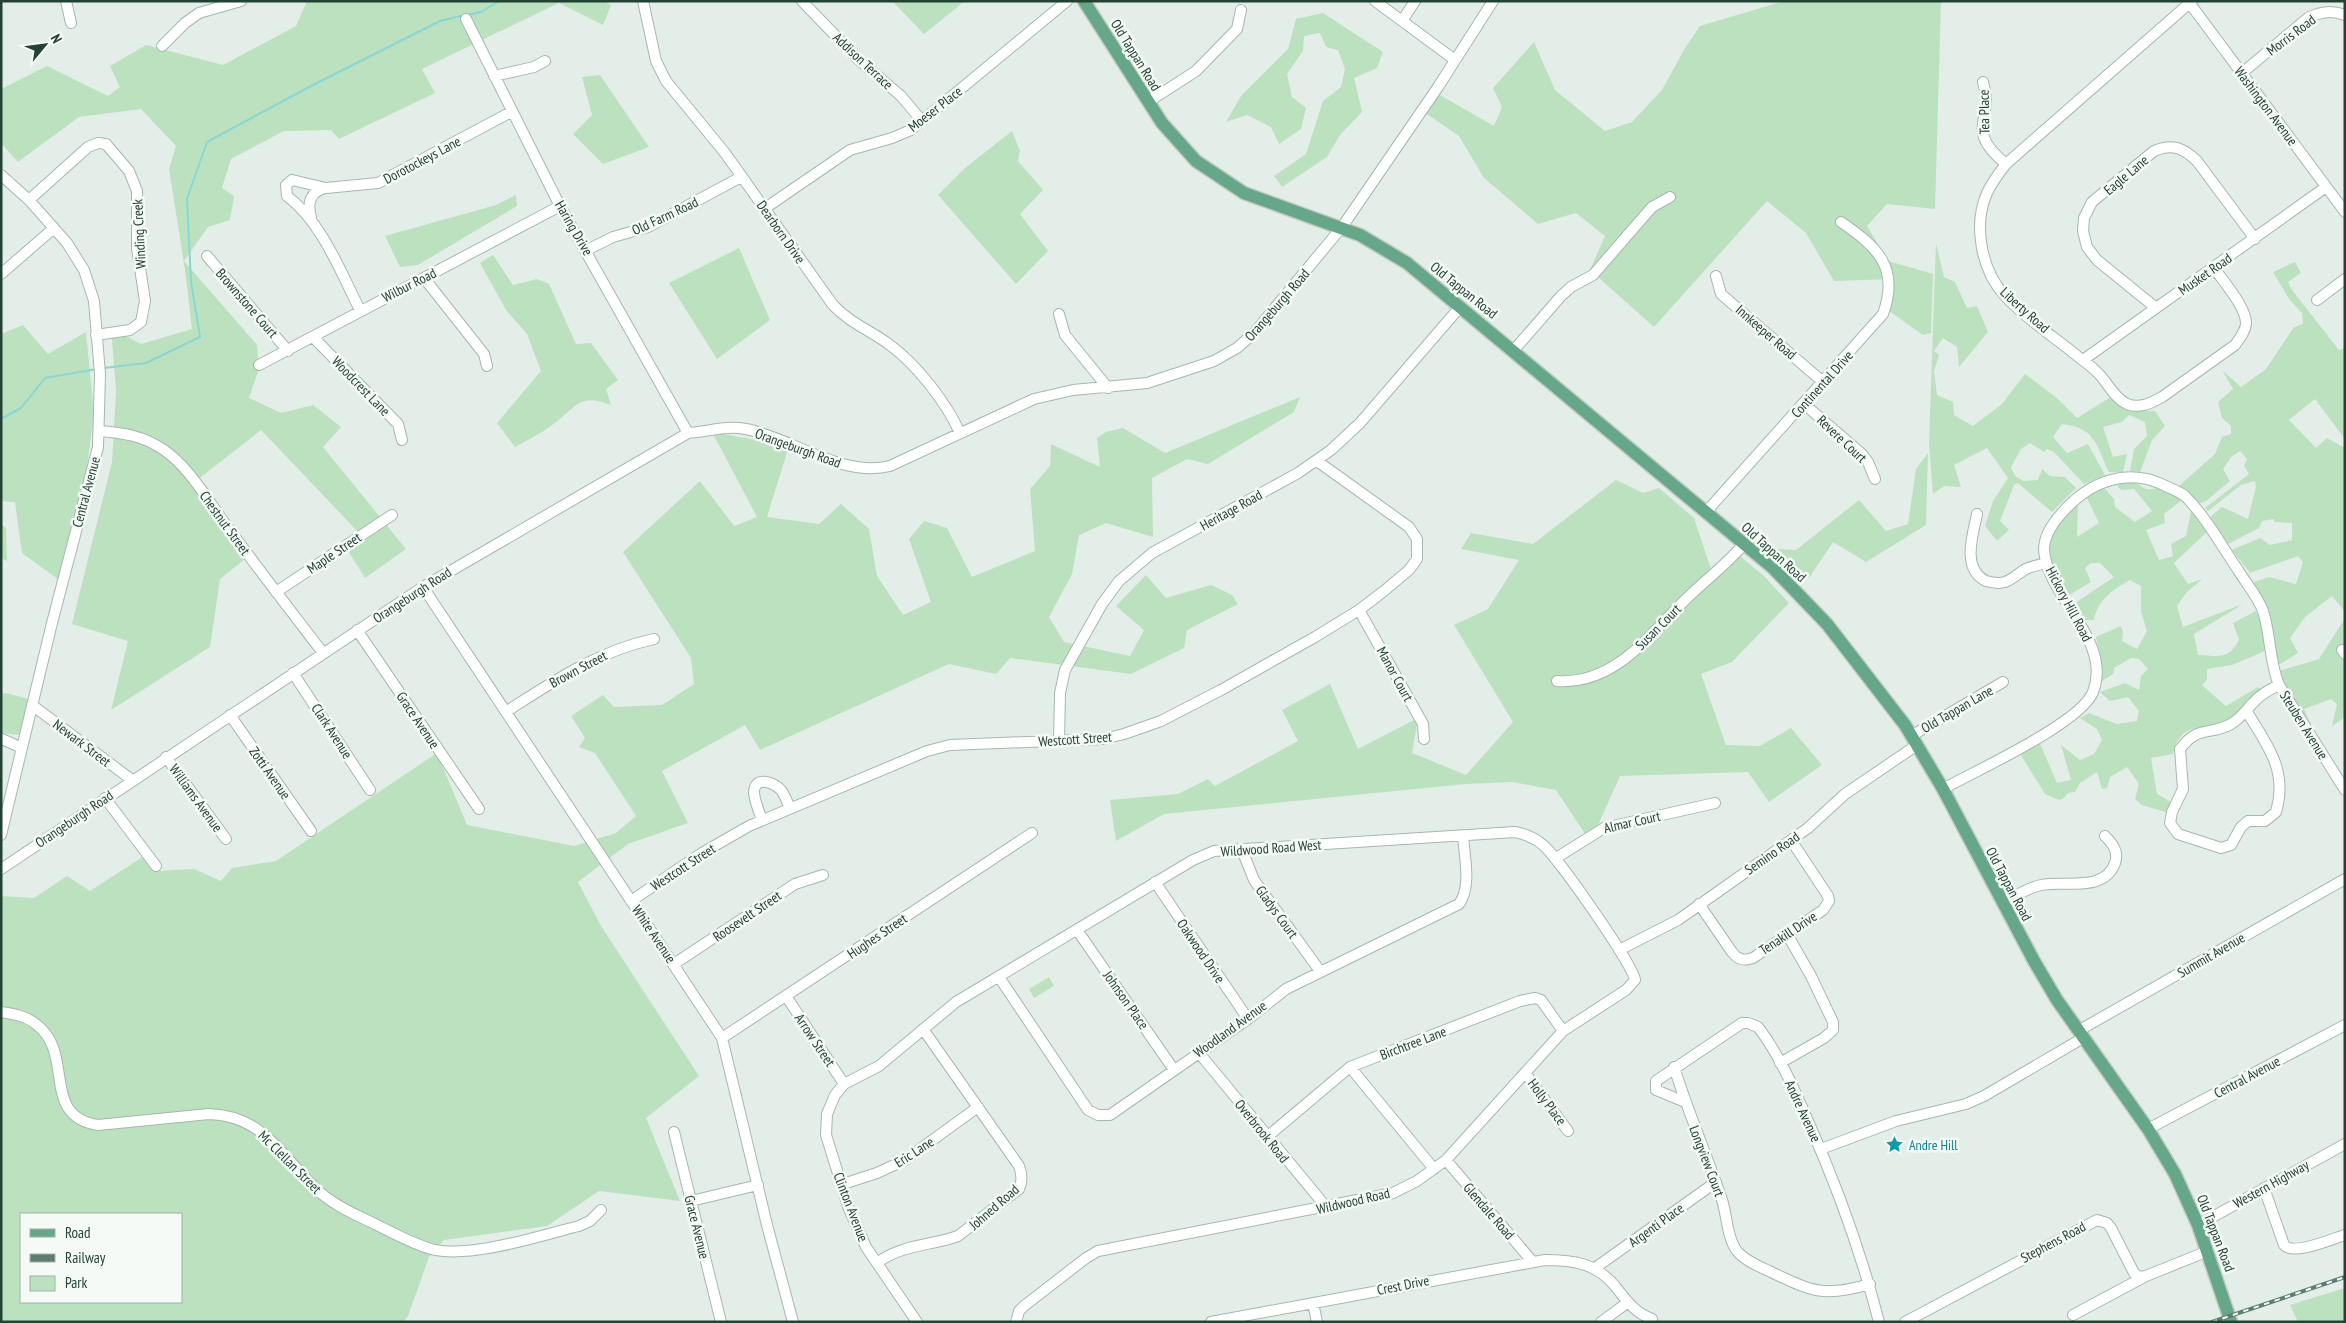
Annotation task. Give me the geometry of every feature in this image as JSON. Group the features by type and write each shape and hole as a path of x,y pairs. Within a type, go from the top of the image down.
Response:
{"main road":[{"name":"Old Tappan Road","path":"1084,1 1148,102 1182,147 1207,170 1227,184 1262,201 1342,228 1378,244 1398,257 1514,350 1744,544 1810,605 1892,706 1914,740 1943,789 2035,964 2081,1035 2148,1129 2175,1174 2208,1251 2231,1322"}],"street":[{"path":"66,1 71,23"},
{"path":"162,46 185,24 200,13 241,1"},
{"name":"Dearborn Drive","path":"643,1 659,70 742,177 833,305 852,323 878,337 901,354 948,409 960,433"},
{"name":"Addison Terrace","path":"802,1 859,60 902,96 922,121"},
{"name":"Moeser Place","path":"764,209 850,150 902,134 922,121 1067,1"},
{"path":"1375,1 1455,60"},
{"path":"1402,21 1415,1"},
{"name":"Orangeburgh Road","path":"1,869 423,587 688,433 719,427 744,428 776,438 851,467 870,469 890,466 1034,399 1073,390 1132,386 1164,379 1214,361 1237,348 1254,332 1342,228 1493,1"},
{"name":"Washington Avenue","path":"2190,2 2345,212"},
{"name":"Liberty Road","path":"2190,2 2006,164 1986,193 1981,215 1980,237 1992,278 2004,295 2099,374 2116,396 2126,403 2144,405 2162,397 2235,345 2243,334 2246,322 2241,307 2214,268"},
{"path":"1148,102 1196,71 1237,29 1241,10"},
{"name":"Morris Road","path":"2242,74 2309,17 2322,12 2335,11 2345,14"},
{"name":"Haring Drive","path":"466,19 511,112 560,206 688,433"},
{"path":"494,76 534,67 545,61"},
{"name":"Tea Place","path":"1983,82 1986,91 1982,130 1984,142 1992,153 2006,164"},
{"name":"Dorotockeys Lane","path":"314,224 309,203 314,193 326,188 378,182 511,112"},
{"name":"Winding Creek","path":"29,200 88,147 98,143 106,144 129,171 137,191 137,248 146,301 144,312 141,322 130,330 96,335"},
{"name":"Eagle Lane","path":"2156,308 2097,260 2087,247 2083,231 2084,218 2092,202 2154,150 2177,146 2186,151 2197,161 2255,239"},
{"name":"Central Avenue","path":"1,175 29,200 67,242 84,270 94,301 99,369 100,431 98,447 1,835"},
{"name":"Old Farm Road","path":"586,250 602,241 648,227 742,177"},
{"name":"Dorotockeys Lane","path":"326,188 297,180 289,182 286,186 288,196 302,208 314,224 360,310"},
{"name":"Musket Road","path":"2083,360 2326,187"},
{"path":"1514,350 1561,296 1571,287 1593,275 1652,207 1670,196"},
{"name":"Wilbur Road","path":"259,365 560,206"},
{"name":"Continental Drive","path":"1706,512 1881,319 1886,305 1889,284 1887,273 1879,255 1869,241 1841,222"},
{"path":"1,274 54,228"},
{"name":"Brownstone Court","path":"207,256 288,351"},
{"name":"Innkeeper Road","path":"1716,276 1722,294 1823,382"},
{"path":"424,278 484,354 487,366"},
{"path":"2317,300 2345,279"},
{"name":"Heritage Road","path":"1059,741 1060,693 1065,670 1102,604 1119,581 1152,553 1317,461 1360,423 1460,307"},
{"path":"1059,314 1065,335 1108,388"},
{"name":"Woodcrest Lane","path":"313,337 398,424 402,440"},
{"name":"Revere Court","path":"1804,404 1862,454 1875,478"},
{"name":"Chestnut Street","path":"100,431 122,433 143,438 172,456 191,477 276,592 324,652"},
{"name":"Westcott Street","path":"632,901 702,853 762,820 938,748 1103,739 1145,728 1255,672 1359,610 1413,565 1418,552 1417,539 1409,527 1317,461"},
{"name":"Hickory Hill Road","path":"1943,789 2063,723 2082,709 2093,694 2097,677 2087,635 2046,563 2044,549 2046,535 2053,523 2082,493 2096,484 2130,477 2166,486 2183,495 2199,512 2263,610 2273,670 2279,685"},
{"path":"1977,514 1971,540 1971,556 1975,571 1984,580 1995,584 2006,582 2027,568 2046,563"},
{"name":"Maple Street","path":"276,592 392,515"},
{"name":"Susan Court","path":"1557,681 1574,682 1617,666 1653,635 1683,601 1726,564 1744,544"},
{"name":"White Avenue","path":"423,587 722,1038 793,1322"},
{"name":"Manor Court","path":"1359,610 1423,724 1424,739"},
{"name":"Grace Avenue","path":"357,630 479,810"},
{"name":"Brown Street","path":"507,711 575,668 601,655 630,644 654,639"},
{"name":"Clark Avenue","path":"293,673 370,790"},
{"name":"Old Tappan Lane","path":"1914,740 2003,682"},
{"path":"2247,712 2267,746 2278,770 2281,786 2276,812 2266,820 2248,821 2241,827 2231,845 2221,848 2178,834 2170,823 2172,812 2183,789 2180,749 2187,740 2199,732 2230,724 2247,712 2255,701 2279,685"},
{"name":"Steuben Avenue","path":"2279,685 2345,790"},
{"name":"Newark Street","path":"32,706 132,780"},
{"name":"Zotti Avenue","path":"230,715 311,831"},
{"path":"2,739 22,748"},
{"name":"Semino Road","path":"1619,950 1662,930 1808,828 1845,794 1914,740"},
{"name":"Williams Avenue","path":"166,757 226,838"},
{"path":"762,820 754,792 756,785 760,781 766,781 779,788 790,808"},
{"path":"105,798 156,866"},
{"name":"Almar Court","path":"1556,858 1604,828 1715,803"},
{"name":"Wildwood Road West","path":"844,1084 880,1066 956,1002 1204,854 1226,850 1516,832 1525,834 1542,844 1556,858 1619,950"},
{"name":"Hughes Street","path":"722,1038 1032,833"},
{"name":"Woodland Avenue","path":"999,977 1093,1113 1104,1116 1115,1112 1248,1019 1286,989 1459,904 1463,898 1466,884 1463,835"},
{"path":"2003,903 2028,889 2043,885 2091,883 2103,878 2113,870 2117,858 2114,846 2105,836"},
{"name":"Tenakill Drive","path":"1699,904 1736,958 1747,960 1753,958 1823,910 1829,901 1791,840"},
{"name":"Gladys Court","path":"1242,850 1254,880 1320,971"},
{"name":"Roosevelt Street","path":"674,964 795,884 823,874"},
{"name":"Summit Avenue","path":"2081,1035 2345,879"},
{"name":"Oakwood Drive","path":"1155,882 1248,1019"},
{"name":"Johnson Place","path":"1077,930 1174,1070"},
{"name":"Andre Avenue","path":"1786,934 1811,976 1833,1022 1833,1030 1829,1035 1780,1063 1837,1186 1870,1284 1879,1322"},
{"name":"Wildwood Road","path":"1016,1322 1019,1311 1024,1306 1086,1258 1098,1251 1327,1208 1393,1193 1417,1181 1446,1160 1564,1031 1632,985 1635,975 1619,950"},
{"name":"Arrow Street","path":"786,996 844,1084"},
{"name":"Birchtree Lane","path":"1267,1137 1350,1067 1528,999 1541,1000 1564,1031"},
{"name":"Mc Clellan Street","path":"1,1012 30,1020 49,1038 56,1052 64,1103 74,1116 80,1120 98,1125 209,1114 244,1121 270,1139 324,1196 346,1210 418,1245 446,1251 476,1250 579,1226 590,1221 600,1210"},
{"path":"1685,1102 1661,1094 1656,1090 1656,1080 1736,1026 1748,1022 1758,1027 1780,1063"},
{"name":"Central Avenue","path":"2148,1129 2345,1025"},
{"name":"Johned Road","path":"878,1262 906,1247 958,1236 1019,1189 1022,1179 1019,1166 923,1029"},
{"path":"1821,1149 1896,1121 1966,1104 1984,1096 2081,1035"},
{"name":"Overbrook Road","path":"1199,1052 1327,1208"},
{"path":"1350,1067 1434,1169"},
{"name":"Longview Court","path":"1674,1068 1716,1182 1727,1216 1733,1244 1747,1260 1808,1290 1816,1292 1838,1292 1870,1284"},
{"name":"Holly Place","path":"1525,1073 1568,1130"},
{"name":"Clinton Avenue","path":"844,1084 831,1102 826,1124 827,1144 843,1184 857,1230 917,1322"},
{"name":"Eric Lane","path":"843,1184 877,1173 905,1160 978,1107"},
{"name":"Grace Avenue","path":"674,1132 721,1322"},
{"name":"Western Highway","path":"2198,1225 2345,1144"},
{"name":"Glendale Road","path":"1446,1160 1532,1261"},
{"name":"Argenti Place","path":"1595,1268 1716,1182"},
{"path":"691,1201 758,1185"},
{"path":"2264,1188 2284,1245 2288,1249 2296,1250 2345,1234"},
{"name":"Stephens Road","path":"1905,1321 2097,1220 2111,1228 2134,1274 2139,1277 2146,1276"},
{"path":"2072,1315 2146,1276 2208,1251"},
{"name":"Crest Drive","path":"1211,1322 1532,1261 1576,1261 1595,1268"},
{"path":"1595,1268 1607,1277 1627,1303 1641,1315 1652,1319"},
{"path":"1314,1303 1317,1322"},
{"path":"1601,1322 1627,1303"}],"green space":[{"path":"307,1 604,1 611,5 603,25 559,3 422,69 435,93 339,139 331,130 284,131 231,159 222,188 234,196 230,220 208,227 184,261 257,345 259,369 249,398 281,413 313,405 341,427 323,447 406,549 365,578 345,546 361,535 261,430 192,484 250,555 220,579 210,647 111,710 128,641 72,624 112,462 116,391 111,328 141,344 192,329 169,169 176,146 141,109 79,117 18,162 1,143 1,89 47,66 108,96 120,87 110,66 146,45 223,65 296,26"},
{"path":"892,1 965,1 924,34"},
{"path":"1784,1 1941,1 1935,209 1887,204 1867,226 1888,261 1933,274 1931,333 1923,335 1889,311 1893,279 1834,281 1806,233 1767,201 1654,327 1590,270 1605,236 1576,213 1538,224 1484,178 1459,136 1421,110 1433,91 1494,126 1502,107 1493,88 1534,42 1555,90 1605,131 1632,122 1662,90 1685,48 1700,26"},
{"path":"1323,13 1383,52 1377,68 1354,78 1362,112 1340,135 1327,157 1282,187 1274,176 1306,154 1323,101 1341,87 1345,69 1338,50 1326,47 1320,33 1304,36 1303,51 1287,74 1292,97 1306,108 1301,129 1279,144 1271,127 1247,115 1226,122 1241,96 1288,49 1296,19"},
{"path":"600,75 649,147 603,164 573,134 592,115 582,77"},
{"path":"1012,131 1020,151 1018,161 1043,190 1020,214 1048,251 1016,284 938,195 965,168"},
{"path":"516,195 517,206 418,265 400,267 385,236 496,205"},
{"path":"1936,243 1944,277 1955,282 1967,308 1977,306 1988,332 1959,367 1957,347 1943,338 1934,351 1939,355 1934,371 1937,395 1953,402 1954,415 1973,426 2002,404 2025,374 2058,399 2077,418 2109,398 2131,408 2155,411 2165,426 2152,440 2140,472 2130,471 2134,449 2147,436 2145,422 2129,415 2122,422 2103,427 2113,457 2127,454 2123,472 2109,472 2093,439 2082,429 2073,426 2062,424 2053,437 2067,453 2088,444 2105,475 2084,484 2054,452 2047,449 2044,452 2030,443 2021,449 2011,467 2015,476 2024,481 2038,480 2042,469 2050,476 2065,477 2076,488 2052,512 2018,483 2014,485 2000,521 2009,530 1997,541 1985,526 1993,501 2008,478 1987,448 1954,465 1961,487 1944,486 1933,494 1929,444"},
{"path":"739,248 770,320 717,359 669,283"},
{"path":"493,255 513,285 537,279 549,284 576,344 591,343 618,380 606,389 611,405 592,400 580,403 546,429 515,447 497,423 541,371 527,334 506,310 480,263"},
{"path":"2295,262 2301,273 2288,282 2292,290 2339,350 2345,348 2345,439 2315,399 2289,420 2316,448 2327,438 2345,448 2345,612 2332,596 2305,617 2290,638 2298,653 2277,666 2265,602 2254,582 2269,577 2296,584 2303,562 2298,556 2250,573 2232,550 2260,538 2270,545 2292,540 2292,523 2274,522 2274,519 2262,521 2259,528 2228,544 2210,517 2222,507 2248,519 2256,487 2255,481 2241,485 2208,511 2205,508 2249,474 2244,466 2247,459 2240,451 2231,457 2223,469 2230,481 2206,501 2198,504 2179,486 2215,454 2222,437 2231,434 2231,426 2222,418 2218,402 2233,389 2222,370 2241,387 2266,369 2294,327 2303,324 2302,313 2289,299 2273,272"},
{"path":"23,325 48,354 86,332 94,414 87,467 59,580 22,553 15,502 1,501 1,334"},
{"path":"1300,397 1294,412 1208,464 1187,459 1152,478 1153,537 1106,523 1079,535 1072,574 1049,617 1064,642 1130,656 1144,630 1116,606 1146,575 1166,598 1211,585 1232,595 1238,604 1187,630 1184,648 1131,674 1010,658 996,674 949,664 760,750 745,725 662,771 688,823 628,844 578,882 601,926 699,1076 646,1118 680,1201 599,1191 547,1226 444,1240 429,1257 408,1316 403,1322 1,1322 1,896 34,898 67,876 90,891 144,856 157,871 194,869 221,881 232,868 276,861 437,753 467,825 574,846 616,833 636,816 595,753 579,747 585,738 571,716 603,695 614,707 662,705 694,684 691,658 623,552 700,481 734,526 757,517 712,432 789,446 767,517 819,524 841,504 869,529 877,576 903,615 931,602 909,539 924,521 947,528 972,577 1035,551 1030,489 1050,466 1051,444 1100,467 1097,438 1106,432 1123,428 1165,453"},
{"path":"1928,453 1926,525 1866,562 1833,542 1809,578 1777,549 1796,550 1859,500 1886,531 1908,524 1916,469"},
{"path":"1616,480 1643,493 1659,488 1694,518 1713,575 1736,553 1764,576 1789,603 1732,662 1701,674 1726,745 1760,746 1791,728 1822,765 1769,802 1748,772 1620,776 1595,832 1587,837 1556,790 1512,782 1466,784 1164,814 1116,841 1110,800 1178,794 1208,779 1215,786 1298,741 1282,710 1330,684 1358,749 1418,718 1412,753 1466,775 1513,722 1454,625 1488,609 1519,560 1461,549 1471,533 1533,544"},
{"path":"2114,482 2136,482 2147,489 2159,487 2182,500 2164,514 2165,523 2146,530 2159,560 2173,556 2171,544 2186,536 2191,511 2208,531 2174,563 2188,584 2202,579 2186,593 2177,606 2183,627 2243,604 2194,634 2198,655 2218,656 2227,654 2239,640 2233,623 2256,611 2261,620 2265,651 2232,665 2207,669 2207,680 2202,685 2226,706 2258,687 2261,691 2236,716 2226,722 2187,731 2176,743 2173,754 2151,758 2157,794 2171,802 2169,813 2142,805 2135,799 2139,784 2127,767 2110,777 2107,788 2102,789 2097,772 2080,783 2075,792 2068,793 2059,800 2045,794 2019,752 2039,741 2057,783 2071,780 2061,745 2080,760 2094,754 2102,740 2097,729 2080,718 2089,713 2117,724 2137,721 2139,711 2128,697 2110,701 2100,692 2125,683 2139,690 2141,676 2148,669 2139,659 2131,658 2114,668 2114,673 2101,682 2102,663 2096,637 2121,626 2123,632 2122,641 2137,649 2147,631 2141,612 2141,586 2130,580 2124,583 2102,601 2094,620 2086,620 2075,603 2114,577 2100,563 2091,563 2085,568 2091,582 2069,595 2054,567 2050,546 2058,525 2078,501 2077,537 2099,523 2086,496 2102,486 2114,499 2115,507 2135,522 2152,511 2134,489 2121,490"},
{"path":"1,524 6,528 7,561 1,558"},
{"path":"2345,618 2345,717 2332,726 2337,704 2331,699 2304,709 2312,728 2309,728 2276,672 2319,659"},
{"path":"7,693 28,699 21,735 1,733 1,694"},
{"path":"1049,977 1054,986 1034,998 1029,989"},
{"path":"2345,1288 2345,1322 2298,1322 2290,1305"}],"waterway":[{"path":"467,15 481,12 499,1"},
{"path":"104,368 146,363 200,337 191,282 187,199 207,142 311,86 440,21 461,16"},
{"path":"1,419 21,408 45,378 97,369"}],"railway":[{"path":"2212,1322 2345,1277"}],"place":[{"name":"Andre Hill","path":"1895,1145"}]}
